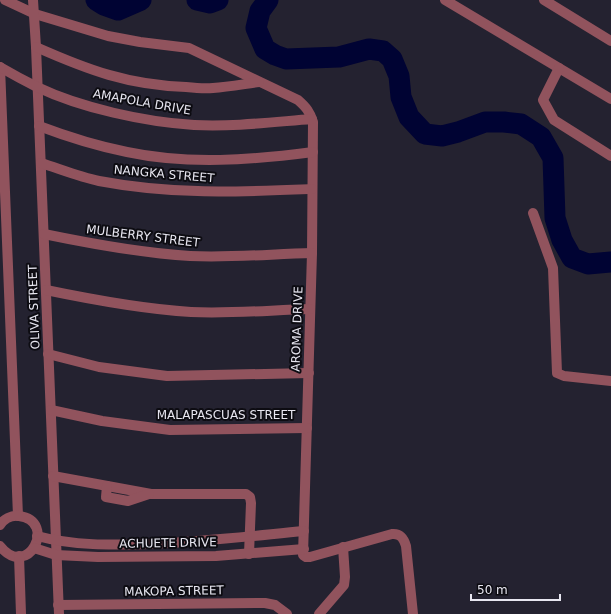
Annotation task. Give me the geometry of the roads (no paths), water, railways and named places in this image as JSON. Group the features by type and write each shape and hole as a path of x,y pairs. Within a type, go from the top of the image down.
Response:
{"street":[{"path":"5,0 35,14 108,36 140,42 189,48 259,82"},
{"name":"OLIVA STREET","path":"33,0 35,14 58,610"},
{"path":"445,0 611,99"},
{"path":"544,0 611,41"},
{"path":"36,47 78,66 112,77 145,84 174,87 212,88 259,82"},
{"path":"0,67 18,516"},
{"name":"AMAPOLA DRIVE","path":"0,67 38,88 90,107 168,122 193,125 233,125 312,119"},
{"path":"559,68 543,100 554,120 611,156"},
{"name":"AROMA DRIVE","path":"259,82 298,100 306,107 312,119 312,252 303,552"},
{"path":"39,126 93,144 128,152 167,157 193,159 264,158 313,152"},
{"name":"NANGKA STREET","path":"41,163 98,180 172,191 230,193 312,189"},
{"path":"534,213 553,268 557,373 564,376 611,381"},
{"name":"MULBERRY STREET","path":"44,234 106,246 191,256 231,256 312,252"},
{"path":"46,290 100,301 192,312 232,312 310,308"},
{"path":"48,354 99,367 167,376 309,373"},
{"name":"MALAPASCUAS STREET","path":"51,410 102,421 170,430 307,428"},
{"path":"53,476 150,494 246,494 250,497 251,503 249,554"},
{"path":"0,525 7,518 18,516 31,521 35,527 37,536 34,548 27,554 19,556 6,552 0,546"},
{"name":"ACHUETE DRIVE","path":"37,536 56,541 92,545 131,545 304,531"},
{"name":"ACHUETE DRIVE","path":"34,548 56,555 106,557 216,556 303,552 306,557 310,557 395,534 402,536 406,546 412,613"},
{"path":"319,614 344,585 345,577 343,547"},
{"path":"19,556 21,614"},
{"name":"MAKOPA STREET","path":"58,610 266,603 275,605 287,614"}],"waterway":[{"path":"96,0 104,5 118,10 141,0"},
{"path":"197,0 210,3 218,0"},
{"path":"268,0 260,11 256,28 265,49 286,59 339,57 369,49 383,51 392,59 399,76 401,97 409,117 425,134 442,136 485,122 504,122 521,124 541,137 553,158 555,218 562,240 572,258 588,264 611,262"}]}
